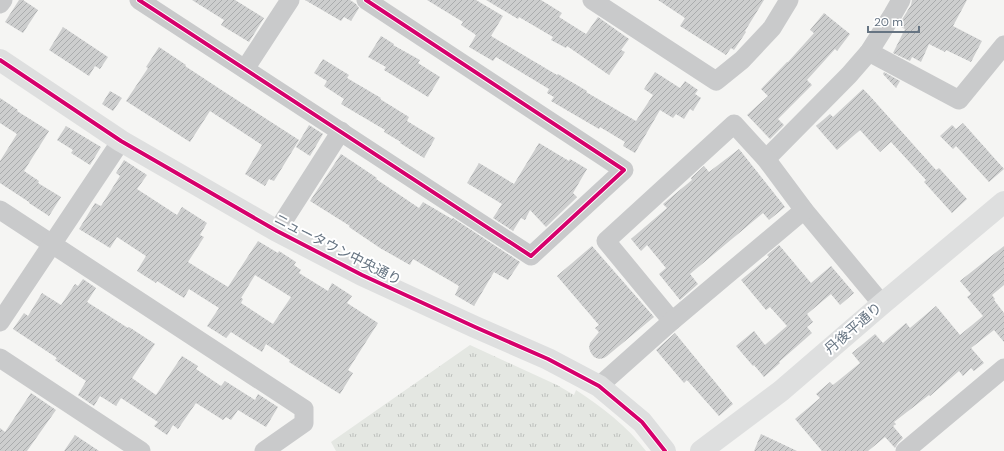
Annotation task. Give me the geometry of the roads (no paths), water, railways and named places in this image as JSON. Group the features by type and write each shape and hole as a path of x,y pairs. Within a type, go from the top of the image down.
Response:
{"street":[{"path":"0,4 3,0"},
{"path":"244,69 290,0"},
{"path":"144,2 531,256 624,170 366,0"},
{"path":"592,0 716,81 742,60 772,28 789,0"},
{"path":"766,159 849,75 869,52 901,0"},
{"path":"869,52 959,100 1004,45"},
{"name":"ニュータウン中央通り","path":"0,60 121,140 277,231 362,275 548,359 599,386 642,422 665,451"},
{"path":"672,321 606,241 734,124 766,159 804,210 882,304"},
{"path":"277,231 341,131"},
{"path":"0,322 121,140"},
{"name":"丹後平通り","path":"701,451 780,390 1004,202"},
{"path":"0,210 304,410 304,423 264,451"},
{"path":"599,386 672,321 804,210"},
{"path":"0,358 141,451"},
{"path":"905,451 1004,368"}]}
